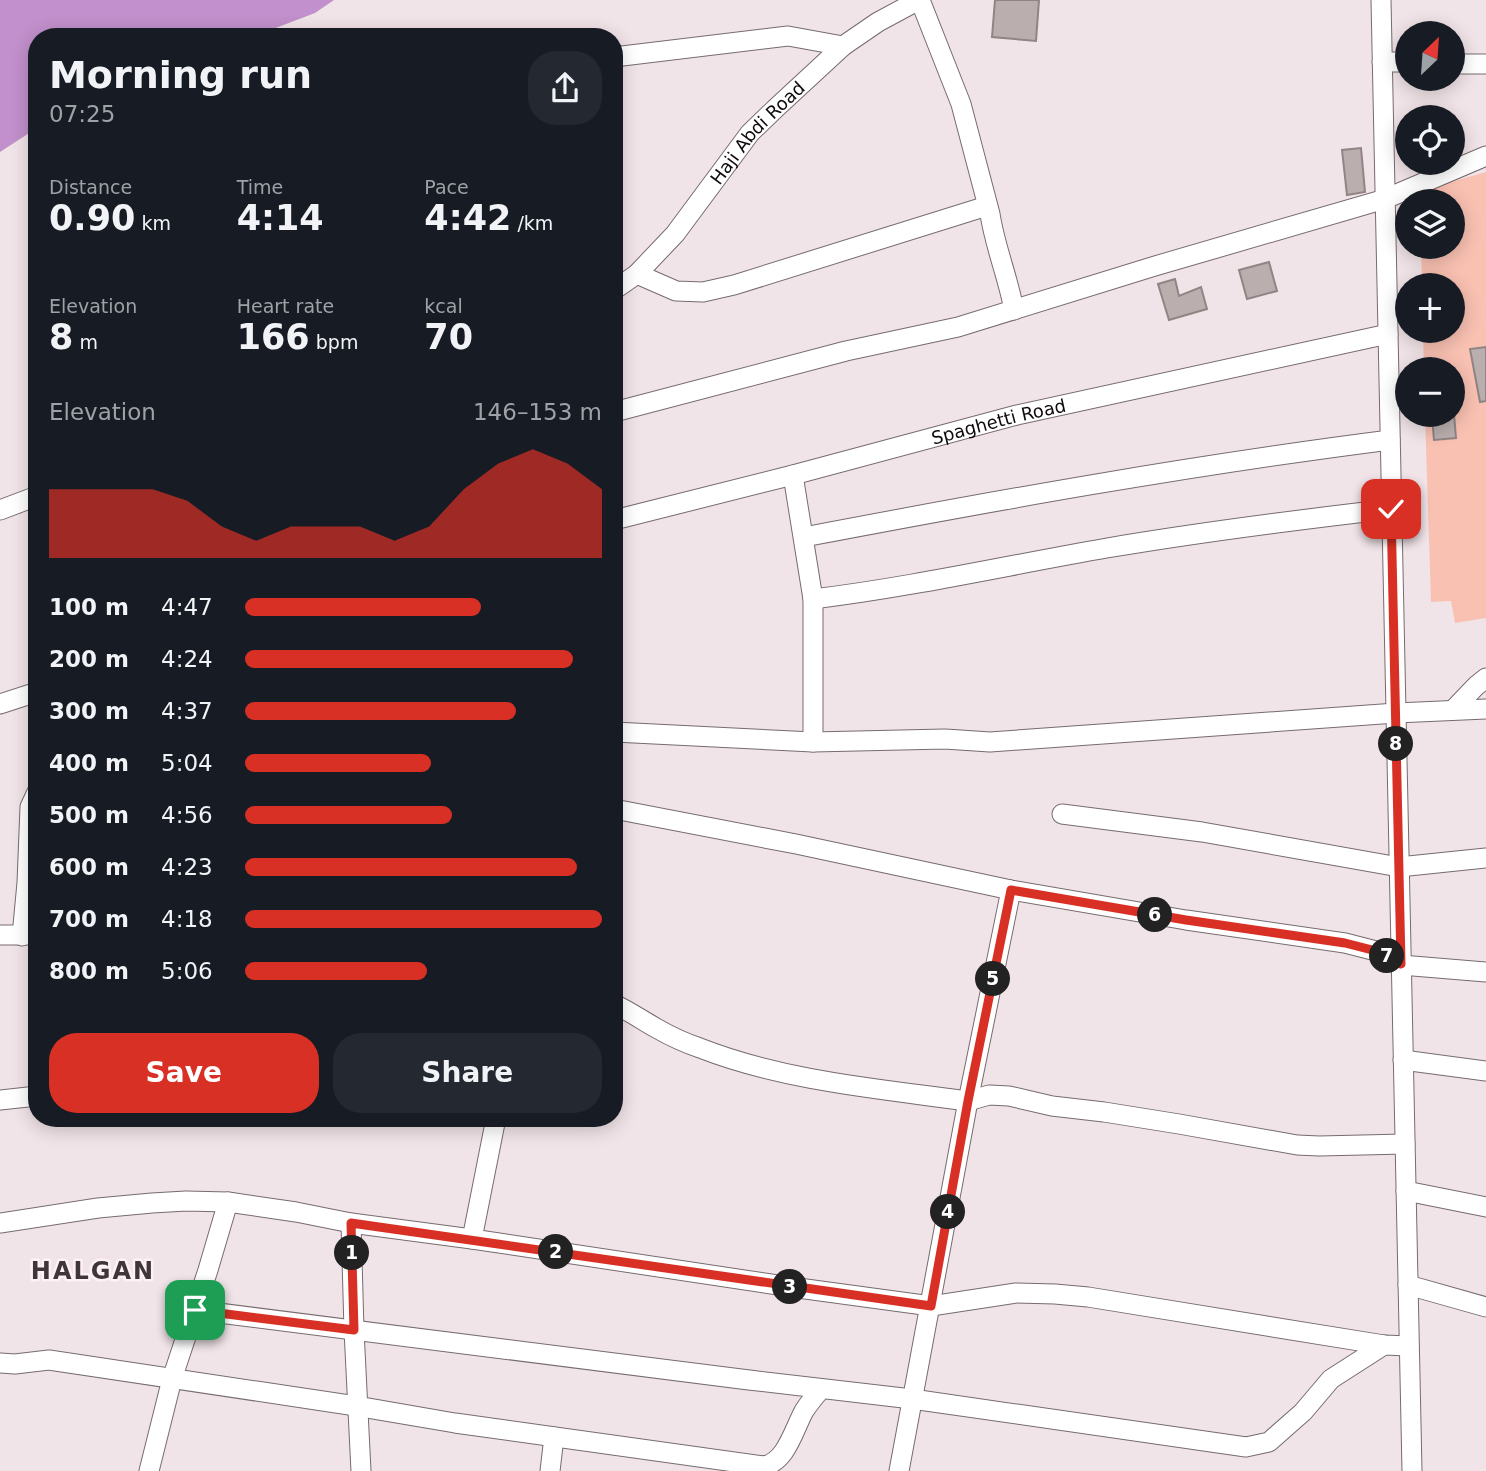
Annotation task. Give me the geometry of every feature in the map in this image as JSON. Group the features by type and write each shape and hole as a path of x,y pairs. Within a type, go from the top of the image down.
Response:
{"street":[{"name":"Haji Abdi Road","path":"623,284 638,274 675,233 750,134 843,46 878,22 920,0"},
{"path":"920,0 961,104 1014,310"},
{"path":"1381,0 1412,1471"},
{"path":"623,56 789,36 843,46"},
{"path":"1382,62 1395,62"},
{"path":"1465,64 1486,64"},
{"path":"623,410 846,351 958,327 1385,199 1486,156"},
{"path":"638,274 676,291 703,292 734,285 987,206"},
{"name":"Spaghetti Road","path":"623,518 1017,415 1388,334"},
{"path":"804,537 1160,472 1390,440"},
{"path":"793,475 813,599 813,742"},
{"path":"0,510 28,499"},
{"path":"813,599 862,593 1132,544 1391,509"},
{"path":"1453,710 1486,678"},
{"path":"0,704 28,695"},
{"path":"623,732 813,742 990,742 1486,709"},
{"path":"623,811 1011,890 1186,920 1345,943 1380,952 1401,964 1486,972"},
{"path":"1062,814 1202,832 1399,867 1486,858"},
{"path":"28,858 28,910"},
{"path":"899,1471 968,1101 1011,890"},
{"path":"0,935 28,936"},
{"path":"623,1008 658,1030 700,1048 743,1063 826,1081 968,1101 989,1095 1009,1096 1052,1106 1129,1116 1297,1145 1405,1144"},
{"path":"1403,1060 1486,1071"},
{"path":"0,1100 28,1098"},
{"path":"472,1239 494,1127"},
{"path":"1406,1192 1486,1207"},
{"path":"0,1223 97,1208 186,1201 228,1202 351,1223 931,1306 1016,1293 1055,1294 1384,1345 1409,1346"},
{"path":"149,1471 172,1379 228,1202"},
{"path":"351,1223 356,1406 361,1471"},
{"path":"1408,1285 1486,1307"},
{"path":"195,1310 912,1399 1246,1447 1269,1442 1303,1412 1331,1379 1384,1345"},
{"path":"0,1363 50,1360 456,1423 763,1466 775,1462 805,1409 821,1389"},
{"path":"550,1471 554,1437"}],"shaded area":[{"path":"0,0 334,0 315,13 276,28 28,28 28,134 0,152"},
{"path":"1486,172 1486,618 1455,623 1451,601 1431,602 1425,427 1465,427 1465,357 1424,357 1423,343 1465,343 1465,273 1422,273 1421,259 1465,259 1465,189 1426,189"}],"building":[{"path":"995,0 1039,0 1036,41 992,37"},
{"path":"1361,148 1365,192 1347,195 1342,150"},
{"path":"1269,262 1277,291 1247,299 1239,270"},
{"path":"1175,279 1179,296 1201,287 1207,309 1169,320 1158,284"},
{"path":"1486,347 1486,401 1480,402 1470,349"},
{"path":"1433,427 1455,427 1456,438 1434,440"}],"district":[{"name":"HALGAN","path":"93,1271"}],"route":[{"path":"195,1310 354,1330 351,1223 931,1306 968,1101 1011,890 1186,920 1345,943 1380,952 1401,964 1391,509"}]}
